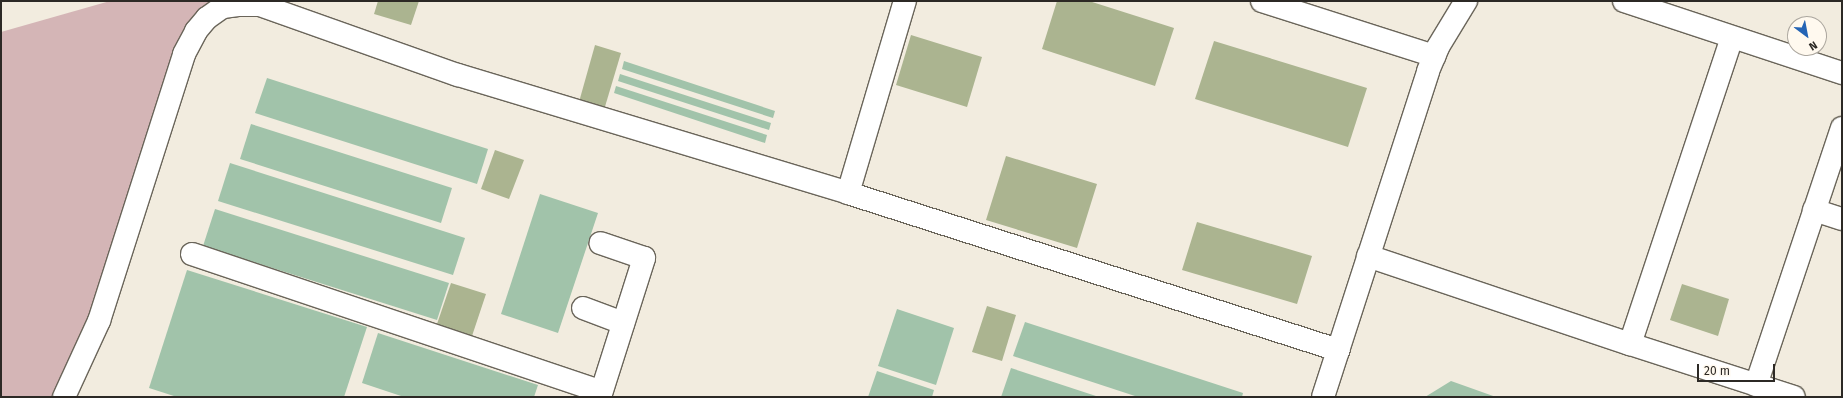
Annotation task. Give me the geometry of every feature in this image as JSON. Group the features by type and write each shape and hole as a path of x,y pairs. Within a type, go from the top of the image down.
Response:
{"lane":[{"path":"848,193 905,1"},
{"path":"1262,1 1434,56"},
{"path":"1323,397 1434,56 1466,1"},
{"path":"1624,1 1732,38 1842,73"},
{"path":"64,397 99,321 184,54 200,26 207,18 223,7 240,5 260,5 458,75 848,193 1338,350"},
{"path":"1630,344 1732,38"},
{"path":"1756,385 1842,128"},
{"path":"1814,210 1842,219"},
{"path":"192,254 600,394 644,258 600,243"},
{"path":"1368,256 1630,344 1794,397"},
{"path":"583,308 623,323"}],"shaded area":[{"path":"110,1 215,1 72,397 1,397 1,32"},
{"path":"624,61 775,111 773,118 622,69"},
{"path":"620,74 771,123 769,130 618,81"},
{"path":"267,78 488,149 477,184 255,113"},
{"path":"616,86 767,135 765,143 614,93"},
{"path":"251,124 452,188 441,223 240,159"},
{"path":"230,163 465,238 453,275 218,201"},
{"path":"540,194 598,213 558,333 501,314"},
{"path":"215,209 449,283 437,320 203,246"},
{"path":"187,270 367,327 344,397 177,397 149,388"},
{"path":"897,309 954,328 936,385 878,366"},
{"path":"1025,322 1243,393 1242,397 1138,397 1013,356"},
{"path":"378,333 538,385 534,397 404,397 362,383"},
{"path":"1011,368 1099,397 1001,397"},
{"path":"877,371 934,390 932,397 868,397"},
{"path":"1451,381 1496,397 1425,397"}],"building":[{"path":"378,1 419,1 411,25 374,14"},
{"path":"1057,1 1089,1 1174,28 1155,86 1042,49"},
{"path":"911,35 982,57 967,107 896,85"},
{"path":"1214,41 1367,88 1348,147 1195,99"},
{"path":"595,45 621,53 604,110 579,102"},
{"path":"495,150 524,160 509,199 481,189"},
{"path":"1006,156 1097,184 1077,248 986,220"},
{"path":"1197,222 1312,256 1297,304 1182,270"},
{"path":"451,283 486,294 472,336 437,324"},
{"path":"1682,284 1729,299 1718,336 1670,320"},
{"path":"987,306 1016,315 1002,361 972,352"}]}
